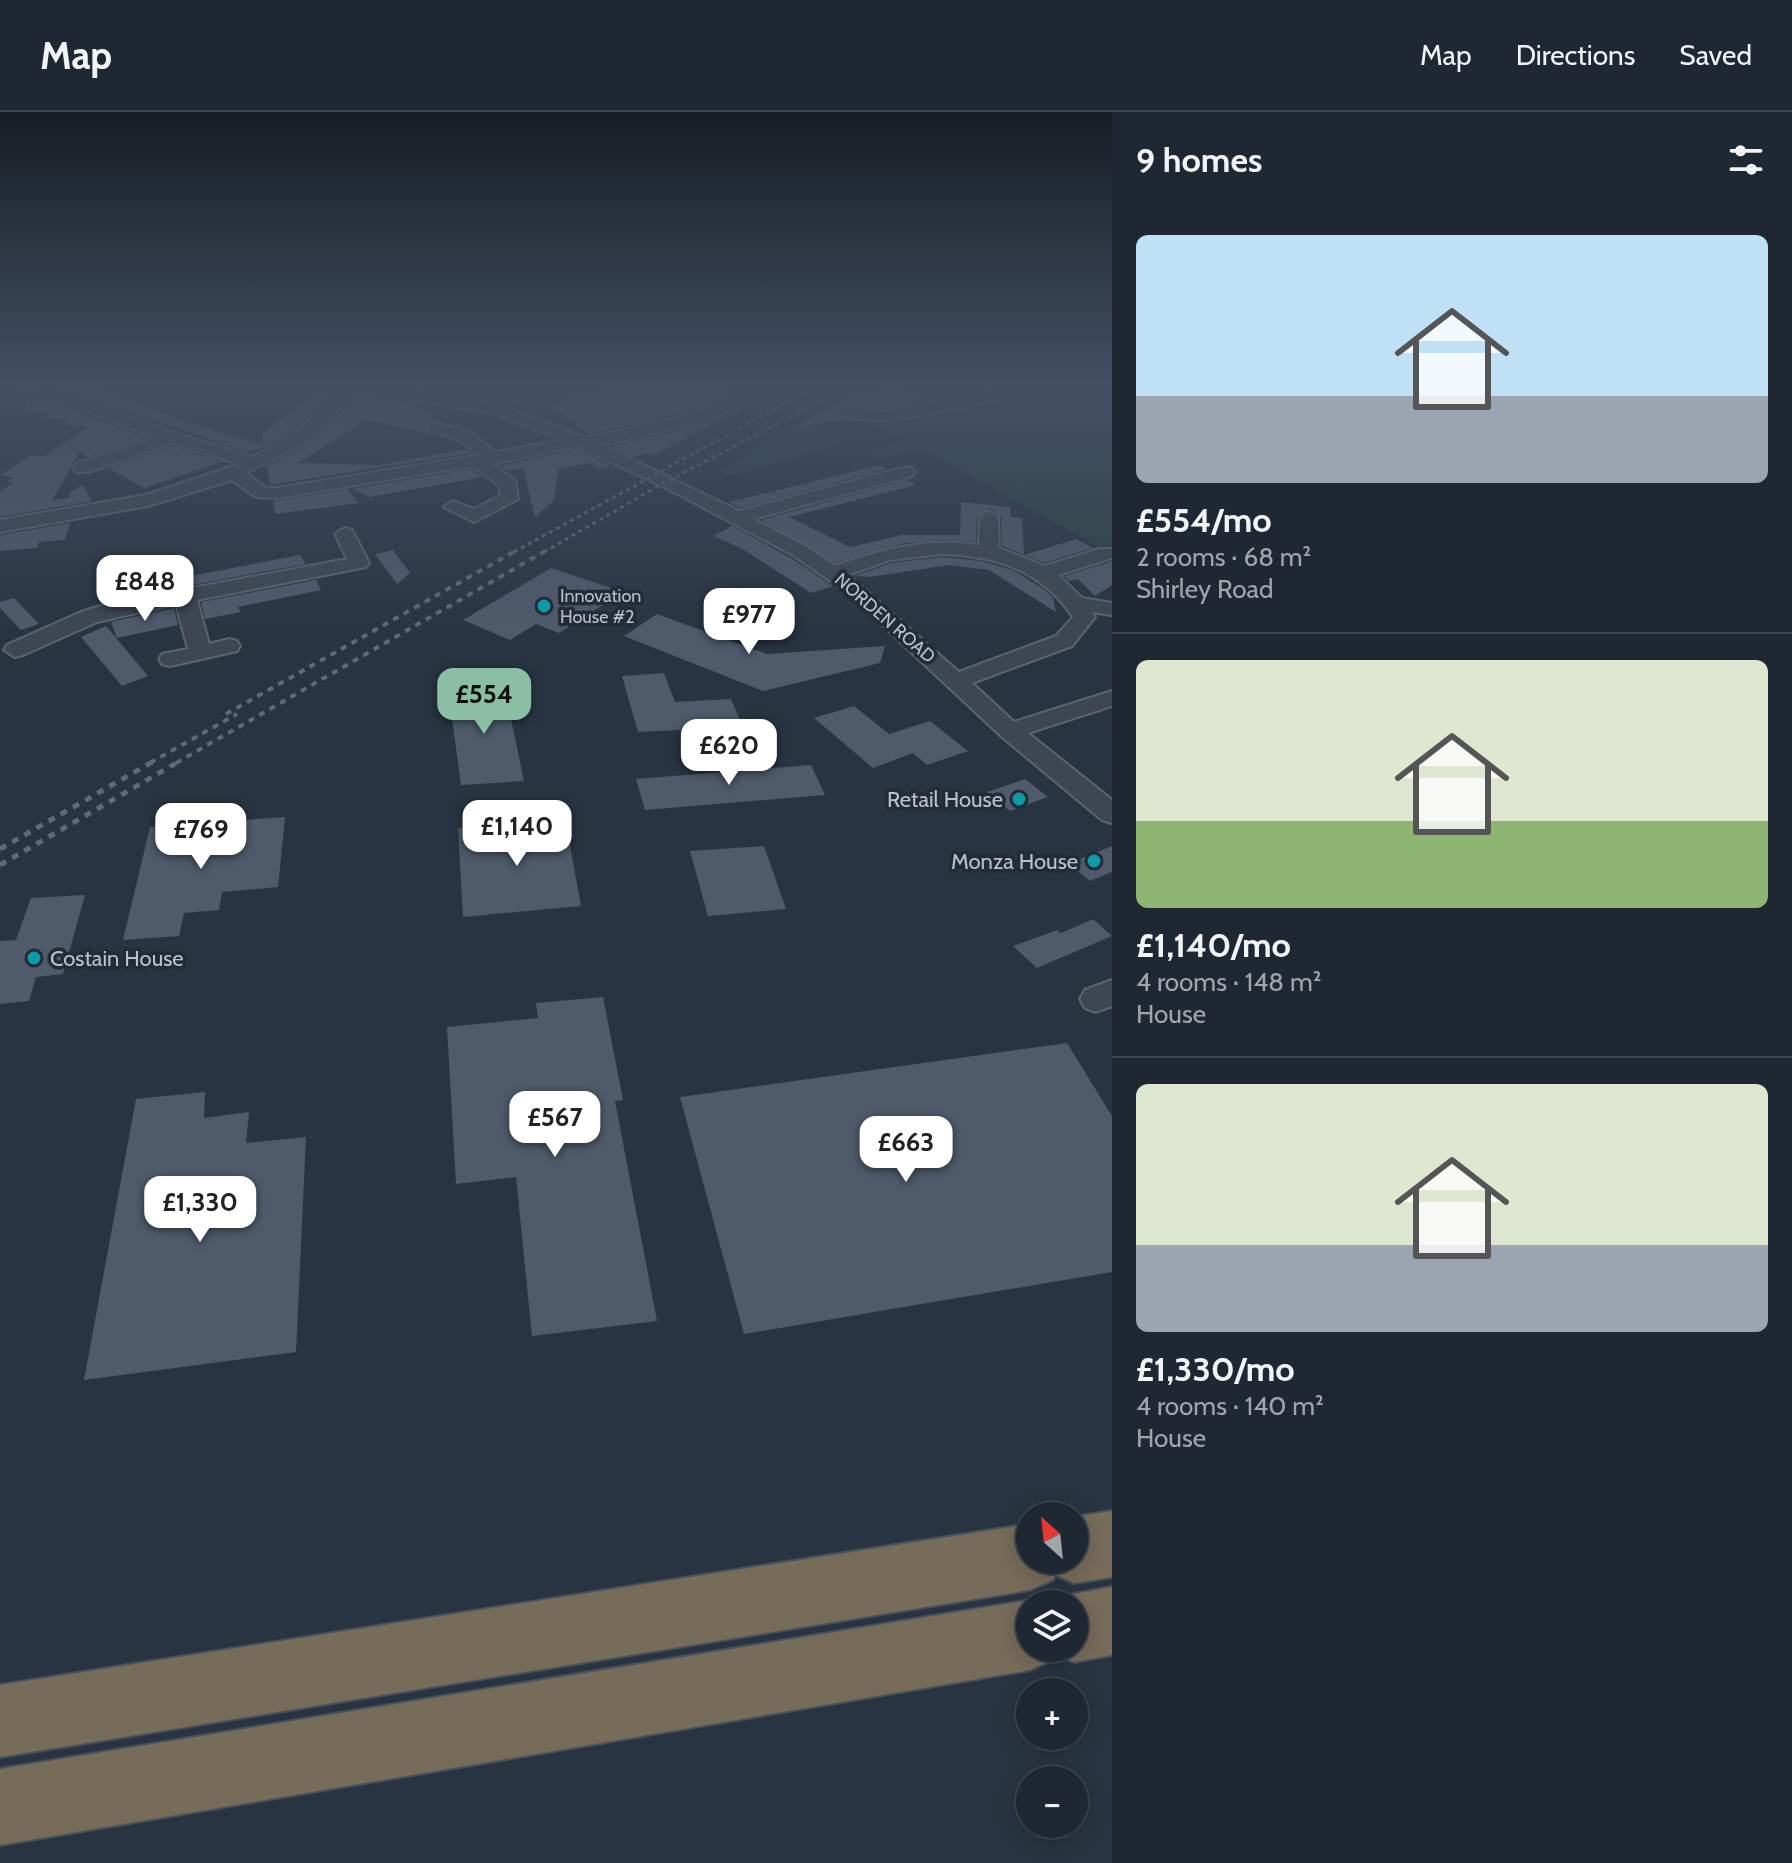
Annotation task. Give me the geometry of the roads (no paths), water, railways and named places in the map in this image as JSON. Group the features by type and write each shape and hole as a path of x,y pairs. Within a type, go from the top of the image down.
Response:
{"highway":[{"path":"1088,1548 1112,1544"},
{"path":"0,1721 1016,1559"},
{"path":"1088,1625 1112,1621"},
{"path":"0,1807 1016,1637"}],"street":[{"path":"0,526 127,505 236,471"},
{"path":"233,472 262,493 277,493 417,471"},
{"path":"453,507 474,516 509,499 509,484 495,471"},
{"name":"NORDEN ROAD","path":"637,471 738,518 835,573 910,637 1010,731 1112,814"},
{"path":"738,518 765,508 906,472"},
{"path":"989,517 989,552"},
{"path":"5,647 89,617 185,596 364,566 345,534"},
{"path":"835,573 886,556 931,548 989,552 1024,562 1044,573 1063,587 1077,604 1084,617 1064,641 956,681"},
{"path":"1044,573 1106,553"},
{"path":"185,596 200,653"},
{"path":"1077,604 1112,609"},
{"path":"170,659 229,646"},
{"path":"1010,731 1112,698"}],"railway":[{"path":"514,552 662,471"},
{"path":"544,552 687,471"},
{"path":"226,714 517,550"},
{"path":"176,763 547,550"},
{"path":"150,763 237,714"},
{"path":"0,849 154,761"},
{"path":"0,865 180,761"}],"place":[{"name":"Innovation House #2","path":"544,606"},
{"name":"Retail House","path":"1019,799"},
{"name":"Monza House","path":"1094,861"},
{"name":"Costain House","path":"34,958"}]}
